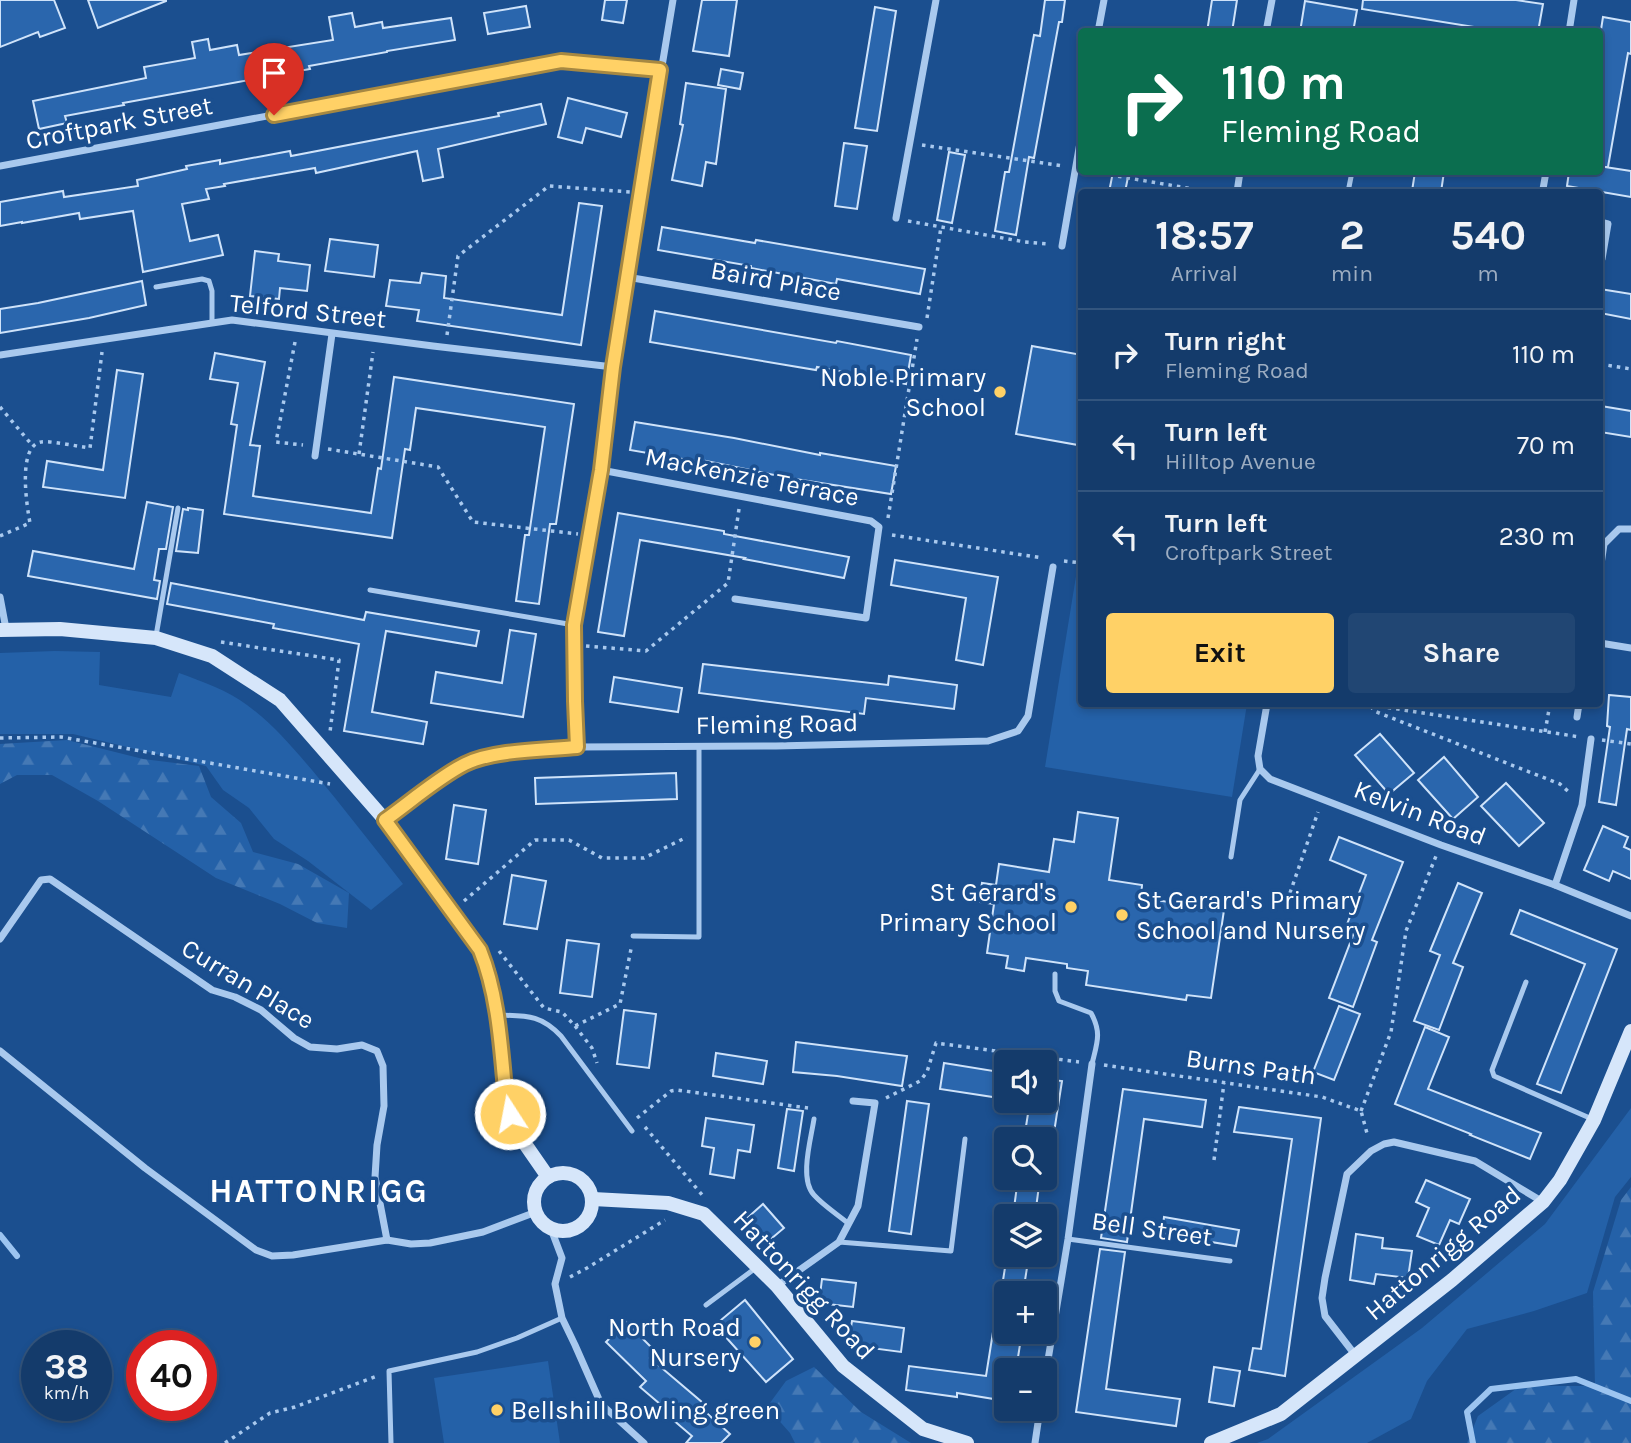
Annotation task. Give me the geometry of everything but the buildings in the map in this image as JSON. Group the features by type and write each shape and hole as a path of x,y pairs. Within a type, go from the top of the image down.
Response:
{"street":[{"path":"577,747 574,625 601,470 613,367 673,0"},
{"path":"896,218 936,0"},
{"path":"1099,28 1104,0"},
{"path":"1267,28 1272,0"},
{"path":"1570,28 1574,0"},
{"name":"Croftpark Street","path":"0,166 561,61 660,70"},
{"path":"1062,246 1078,152"},
{"path":"1603,223 1608,224 1603,253"},
{"name":"Baird Place","path":"627,277 919,327"},
{"name":"Telford Street","path":"0,355 232,320 613,367"},
{"path":"315,456 332,334"},
{"name":"Mackenzie Terrace","path":"601,470 872,521 879,527 866,618 735,599"},
{"path":"1603,551 1604,544 1619,529 1631,529"},
{"name":"Fleming Road","path":"385,820 467,763 494,755 577,747 988,741 1018,731 1028,716 1054,567"},
{"path":"0,597 3,630 60,629 156,638 212,656 280,700 385,820 480,950 489,972 506,1100 514,1128 548,1177"},
{"path":"1603,643 1631,648"},
{"path":"1260,769 1258,756 1267,707"},
{"path":"1577,717 1579,707"},
{"path":"1555,885 1582,805 1591,739"},
{"name":"Kelvin Road","path":"1260,769 1270,779 1631,916"},
{"name":"Curran Place","path":"0,939 41,880 50,879 212,990 235,997 261,1010 294,1038 310,1047 337,1049 362,1045 377,1051 383,1066 384,1106 375,1177 387,1240"},
{"name":"Hattonrigg Road","path":"1211,1443 1281,1414 1452,1280 1543,1202 1560,1181 1594,1120 1631,1031"},
{"path":"0,1051 145,1168 256,1250 272,1256 387,1240 411,1244 430,1243 483,1231 536,1212"},
{"name":"Bell Street","path":"1048,1358 1092,1064"},
{"path":"777,1286 839,1242 858,1206 875,1103 853,1101"},
{"path":"1356,1356 1325,1316 1322,1298 1347,1174 1371,1151 1394,1142 1475,1161 1543,1202"},
{"path":"557,1174 575,1175 590,1189 592,1209 583,1224 564,1232 551,1229 541,1221 536,1212 535,1196 548,1177 557,1174"},
{"name":"Hattonrigg Road","path":"593,1199 667,1203 704,1214 777,1286 843,1366 923,1429 967,1443"},
{"path":"551,1229 562,1258 555,1284 562,1318 601,1404 644,1443"},
{"path":"1035,1443 1038,1421"}],"lane":[{"path":"156,287 202,279 209,281 212,291 212,323"},
{"path":"156,638 177,508"},
{"path":"370,590 574,625"},
{"path":"633,936 699,937 699,747"},
{"path":"1231,858 1240,800 1260,769"},
{"path":"1055,974 1055,991 1059,1001 1091,1013 1097,1025 1098,1038 1092,1064"},
{"path":"1526,982 1492,1070 1494,1076 1594,1120"},
{"path":"496,1015 522,1016 550,1025 630,1129"},
{"path":"814,1119 806,1173 808,1186 813,1194 849,1224"},
{"path":"839,1242 951,1251 965,1139"},
{"name":"Bell Street","path":"1068,1239 1230,1261"},
{"path":"706,1305 757,1267"},
{"path":"391,1443 389,1371 477,1352 562,1318"}],"path":[{"path":"910,142 1075,168"},
{"path":"1111,175 1192,189"},
{"path":"445,348 458,256 549,186 640,193"},
{"path":"896,218 1025,242 1062,246"},
{"path":"941,227 927,320 919,327 887,526 892,535 1078,562"},
{"path":"298,329 276,442 438,467 473,522 590,536"},
{"path":"359,454 375,339"},
{"path":"0,536 30,523 26,507 25,464 33,446 41,442 90,448 104,340"},
{"path":"1603,364 1631,369"},
{"path":"0,407 33,446"},
{"path":"1603,465 1608,466"},
{"path":"574,645 646,651 727,583 741,496"},
{"path":"218,641 339,660 327,754"},
{"path":"1372,707 1374,710 1560,783 1582,805"},
{"path":"1390,707 1631,744"},
{"path":"1545,732 1549,707"},
{"path":"0,738 61,737 358,789"},
{"path":"1290,893 1317,813 1325,799"},
{"path":"451,911 535,840 569,840 602,858 644,858 699,832"},
{"path":"1371,1151 1361,1111 1391,1032 1406,931 1441,845"},
{"path":"495,945 544,1008 562,1012 575,1026 620,1004 633,936"},
{"name":"Burns Path","path":"875,1103 920,1081 928,1072 936,1043 1322,1097 1361,1111"},
{"path":"1214,1160 1224,1082"},
{"path":"630,1129 671,1091 677,1090 816,1109 814,1119"},
{"path":"555,1284 587,1268 684,1208"},
{"path":"225,1443 270,1413 295,1407 389,1371"}],"green space":[{"path":"1078,564 1078,707 1247,707 1232,797 1045,767"},
{"path":"100,652 99,685 171,697 179,673 240,700 265,720 297,753 403,884 371,910 308,861 274,839 249,808 223,790 206,766 73,734 0,734 0,653"},
{"path":"67,740 143,759 199,766 211,797 241,823 253,852 298,864 349,893 347,928 317,923 280,904 216,878 98,801 52,775 17,775 0,784 0,744"},
{"path":"1631,1108 1631,1177 1615,1197 1587,1293 1467,1329 1427,1381 1411,1419 1367,1443 1257,1443 1268,1439 1422,1328 1545,1224"},
{"path":"1631,1187 1631,1443 1467,1443 1478,1416 1520,1386 1595,1386 1593,1292 1621,1200"},
{"name":"Bellshill Bowling green","path":"548,1361 560,1443 444,1443 434,1378"},
{"path":"814,1367 861,1412 911,1443 795,1443 790,1433 767,1407 786,1381"}],"waterway":[{"path":"0,1235 17,1256"},
{"path":"1473,1443 1467,1412 1491,1389 1576,1379 1631,1401"}],"place":[{"name":"Noble Primary School","path":"1000,392"},
{"name":"St Gerard's Primary School","path":"1071,907"},
{"name":"St Gerard's Primary School and Nursery","path":"1122,915"},
{"name":"North Road Nursery","path":"755,1342"},
{"name":"Bellshill Bowling green","path":"497,1410"}],"district":[{"name":"HATTONRIGG","path":"319,1191"}],"route":[{"path":"274,115 561,61 660,70 613,367 601,470 574,625 577,747 494,755 467,763 385,820 480,950 489,972 510,1114"}]}
